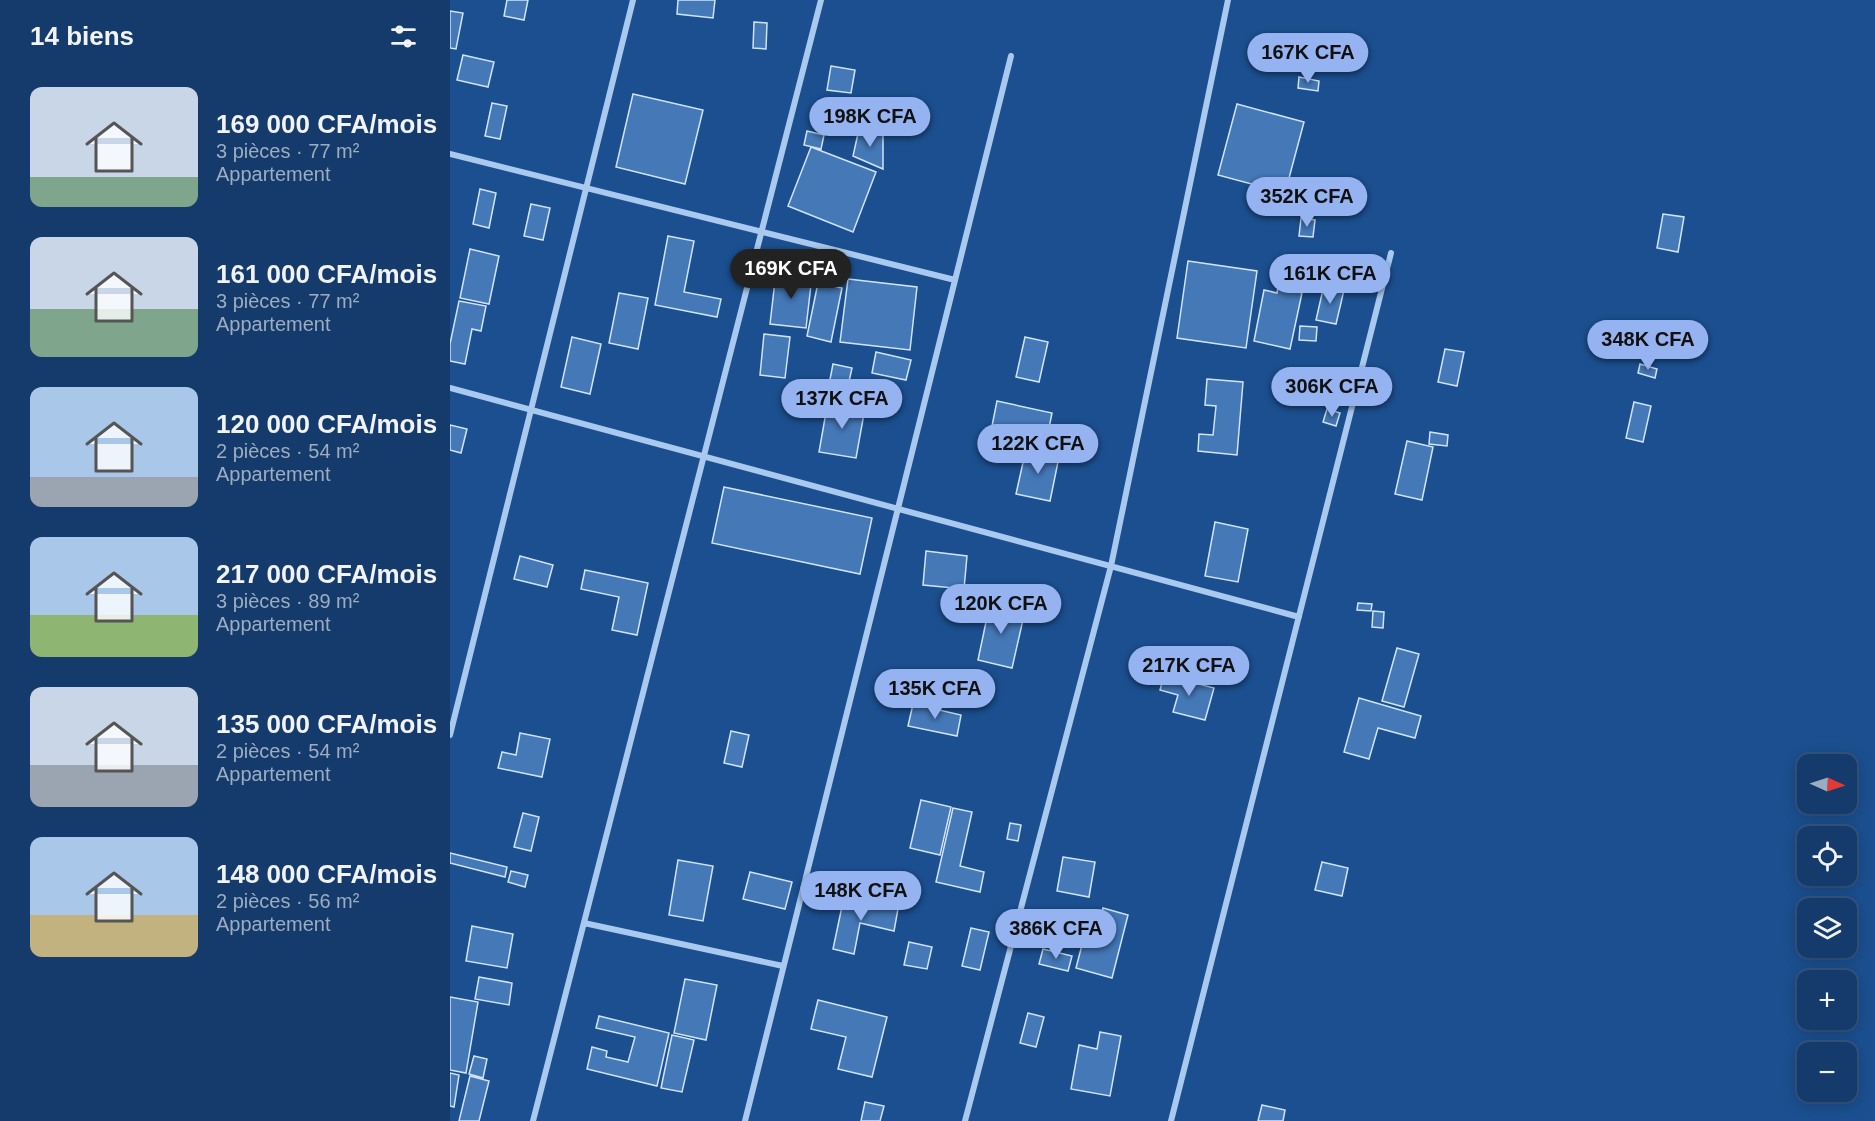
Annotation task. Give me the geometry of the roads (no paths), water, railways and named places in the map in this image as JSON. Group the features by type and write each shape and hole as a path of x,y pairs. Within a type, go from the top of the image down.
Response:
{"street":[{"path":"450,735 633,0"},
{"path":"533,1121 821,0"},
{"path":"965,1121 1111,566 1228,0"},
{"path":"745,1121 1011,56"},
{"path":"450,154 955,280"},
{"path":"1171,1121 1391,254"},
{"path":"450,388 1299,617"},
{"path":"584,923 783,966"}]}
